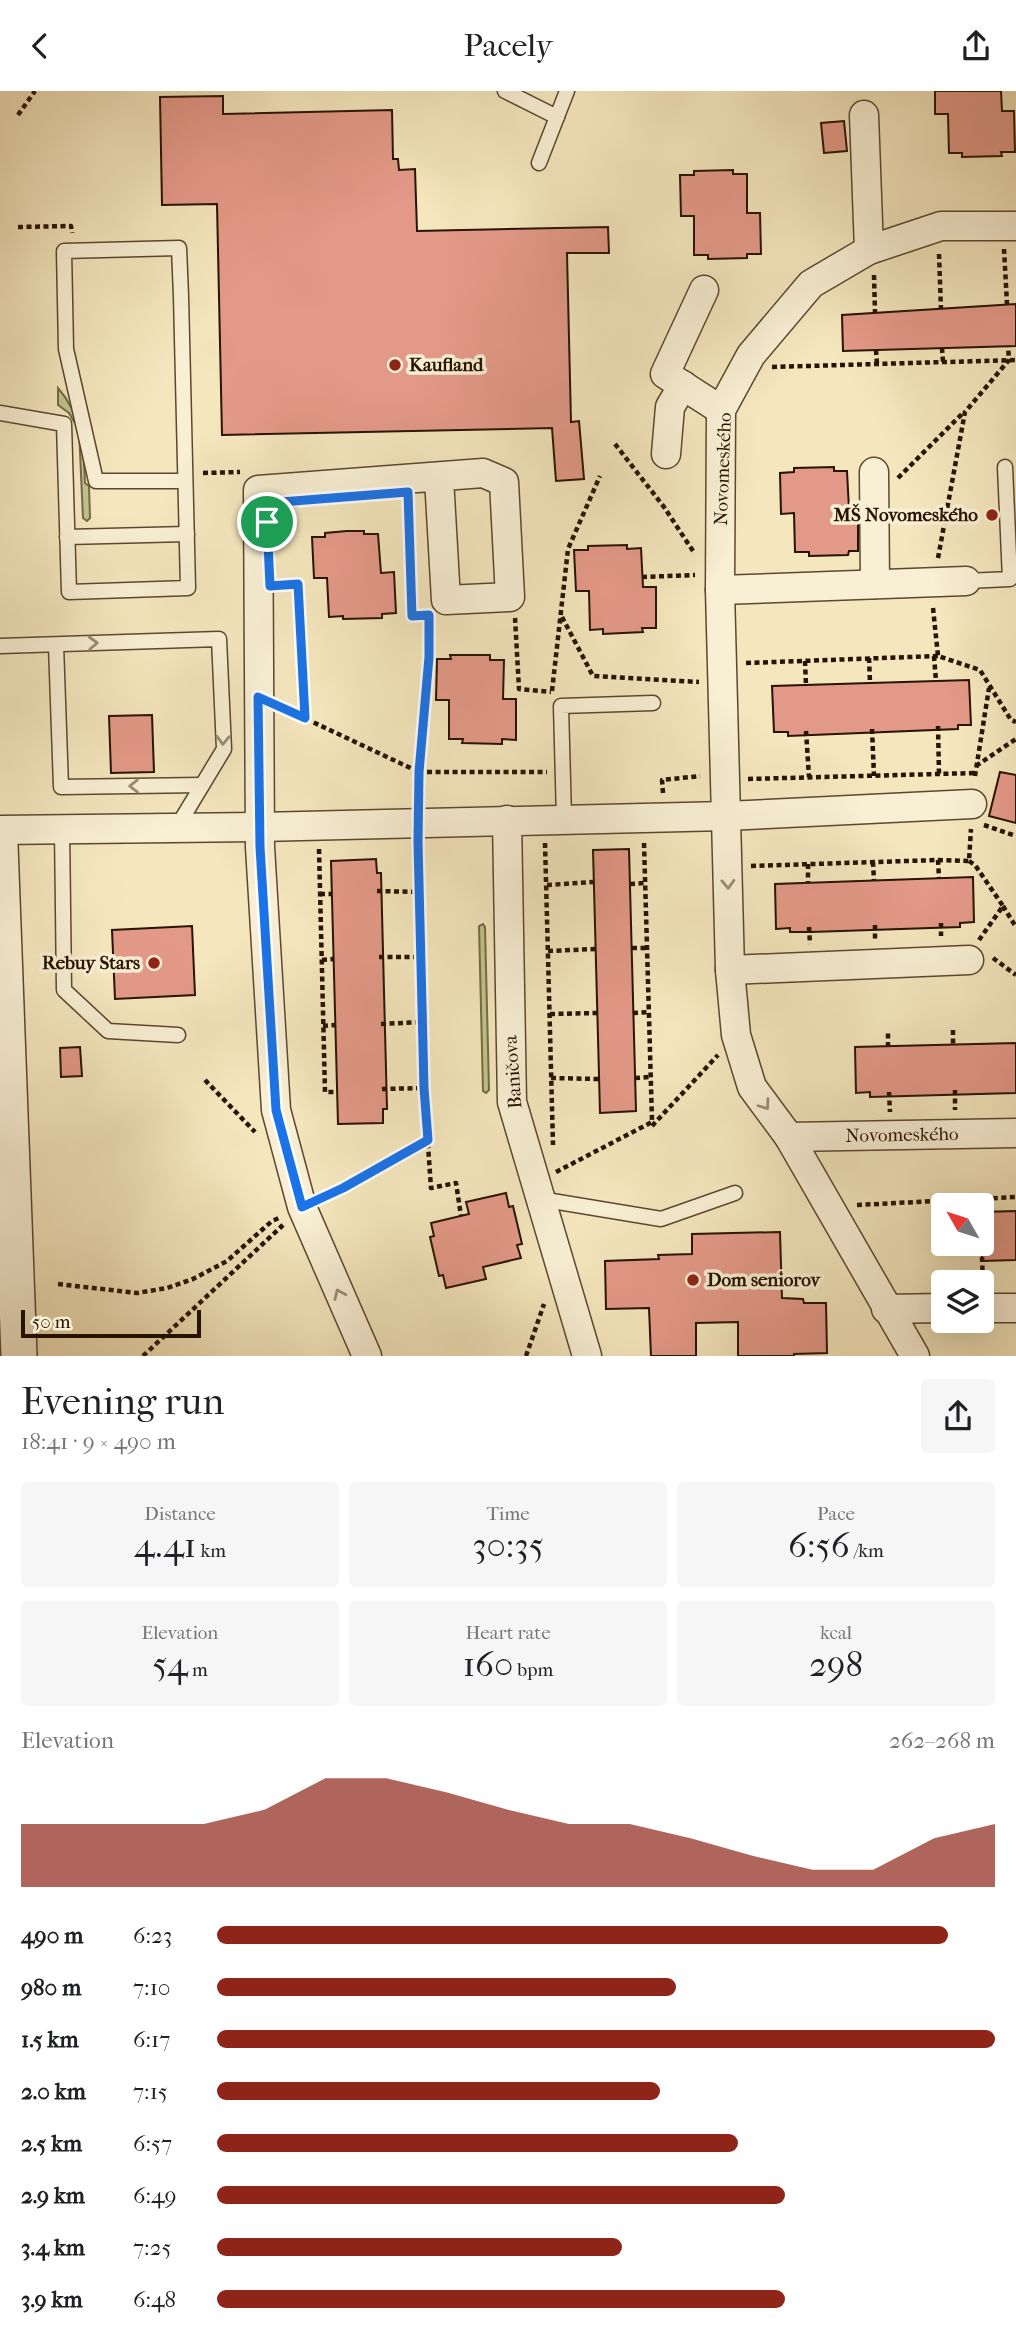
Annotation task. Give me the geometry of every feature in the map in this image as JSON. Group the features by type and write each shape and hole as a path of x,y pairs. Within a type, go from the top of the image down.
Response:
{"street":[{"path":"864,115 871,260"},
{"name":"Novomeského","path":"915,1356 789,1137 752,1087 736,1035 730,970 726,816 708,589 721,410 751,355 810,284 871,260 941,226 1010,236"},
{"path":"704,290 665,374 721,410"},
{"path":"666,454 670,407 683,385"},
{"path":"874,472 875,584"},
{"path":"367,1356 293,1212 276,1110 260,827 258,490 483,473 504,482 510,597 446,600 439,478"},
{"path":"708,589 875,584 933,576 966,581"},
{"path":"0,830 260,827 507,820 555,829 654,826 726,816 972,812"},
{"name":"Baničova","path":"507,820 512,1102 587,1356"},
{"path":"0,845 15,1275 26,1349"},
{"path":"730,970 973,952"},
{"name":"Novomeského","path":"789,1137 1016,1133"},
{"path":"994,1302 1016,1308"},
{"path":"886,1309 931,1308"}],"lane":[{"path":"505,91 557,117"},
{"path":"539,163 567,91"},
{"path":"0,413 64,423 68,592 188,588 179,248 64,251 66,349 96,481 185,477"},
{"path":"966,581 1010,579 1004,467"},
{"path":"67,537 187,534"},
{"path":"0,646 219,639 224,749 177,827"},
{"path":"56,645 61,787 202,785"},
{"path":"555,829 561,706 653,703"},
{"path":"62,829 64,990 107,1031 178,1035"},
{"path":"540,1199 661,1219 735,1193"}],"path":[{"path":"18,115 35,91"},
{"path":"18,227 72,226"},
{"path":"1007,304 1010,236"},
{"path":"939,250 941,309"},
{"path":"871,260 875,313"},
{"path":"874,502 965,412 1009,360 1008,347"},
{"path":"942,348 943,362"},
{"path":"876,350 877,364"},
{"path":"767,367 1016,360"},
{"path":"936,681 933,576 965,412"},
{"path":"615,444 693,550 695,575 708,589"},
{"path":"185,477 245,472"},
{"path":"568,549 600,475"},
{"path":"408,492 412,616 429,615 429,657 419,772 418,822 424,1088 430,1188 456,1183 461,1216"},
{"path":"642,577 695,575"},
{"path":"270,586 298,584 305,718"},
{"path":"515,610 519,689 552,692"},
{"path":"561,615 593,676 700,682 699,669"},
{"path":"740,663 936,656 980,670 1011,720 1016,722"},
{"path":"869,658 870,683"},
{"path":"805,661 806,686"},
{"path":"969,861 975,766 989,687"},
{"path":"258,697 419,772 551,772"},
{"path":"939,726 939,774"},
{"path":"872,729 874,776"},
{"path":"806,731 809,777"},
{"path":"975,766 1016,739"},
{"path":"745,779 975,773"},
{"path":"704,776 662,781 645,883 652,1126 736,1035"},
{"path":"1013,835 1016,827"},
{"path":"553,1146 547,885 555,829"},
{"path":"319,845 325,1092 337,1092"},
{"path":"938,860 939,878"},
{"path":"750,866 969,861 975,865 1016,927"},
{"path":"873,862 874,881"},
{"path":"808,864 808,883"},
{"path":"547,885 593,882"},
{"path":"630,884 645,883"},
{"path":"377,891 419,892"},
{"path":"320,894 332,894"},
{"path":"973,952 1003,906"},
{"path":"632,948 647,948"},
{"path":"548,951 595,949"},
{"path":"379,957 421,957"},
{"path":"322,960 334,959"},
{"path":"633,1013 649,1012"},
{"path":"550,1014 597,1013"},
{"path":"381,1024 422,1023"},
{"path":"323,1026 336,1025"},
{"path":"953,1030 953,1045"},
{"path":"888,1032 888,1047"},
{"path":"635,1078 650,1077"},
{"path":"551,1078 599,1079"},
{"path":"205,1080 250,1128 264,1138"},
{"path":"382,1089 424,1088"},
{"path":"955,1090 956,1118"},
{"path":"889,1092 890,1120"},
{"path":"554,1159 554,1173 652,1122"},
{"path":"58,1284 137,1293 167,1288 193,1279 227,1261 272,1221 343,1188 428,1140"},
{"path":"994,1198 1016,1197"},
{"path":"849,1205 931,1201"},
{"path":"143,1356 293,1212"},
{"path":"982,1257 982,1270"},
{"path":"526,1356 541,1313"}],"green space":[{"path":"58,388 72,409 77,421 80,433 85,483 89,486 90,518 87,521 83,518 79,430 69,413 58,405"},
{"path":"483,924 489,1090 486,1093 483,1091 479,926"}],"building":[{"path":"935,91 1001,91 1002,111 1014,111 1015,152 1001,152 1002,156 962,157 962,153 949,153 948,114 935,114"},
{"name":"Kaufland","path":"223,96 223,114 392,110 393,159 398,159 399,170 415,169 417,231 608,227 609,253 567,253 571,422 579,421 584,479 556,481 552,428 222,435 217,204 162,205 160,97"},
{"path":"844,121 847,151 824,153 821,123"},
{"path":"733,170 733,174 747,174 747,213 760,213 761,254 747,254 747,258 708,259 708,255 694,255 694,216 681,216 680,175 694,175 694,171"},
{"path":"1016,304 1016,346 843,351 842,315"},
{"path":"834,467 834,471 847,471 849,509 858,509 858,551 849,551 848,555 809,556 809,552 795,552 794,513 781,514 780,473 794,472 794,468"},
{"path":"347,531 378,534 381,573 394,572 396,613 382,614 382,618 329,617 327,578 314,578 312,537 325,537 325,533"},
{"path":"627,545 627,549 641,548 643,587 656,587 656,628 642,628 643,632 603,634 603,629 590,630 589,591 576,591 574,550 588,550 588,546"},
{"path":"450,655 490,655 490,660 504,660 503,699 516,699 516,740 502,739 502,744 462,743 463,739 449,739 449,700 436,700 437,659 451,659"},
{"path":"969,680 971,725 958,725 958,729 788,736 788,732 774,732 772,686"},
{"path":"152,715 154,772 111,773 109,716"},
{"path":"1000,772 1016,775 1016,823 989,816"},
{"path":"629,849 636,1111 600,1113 593,850"},
{"path":"376,859 377,873 381,873 387,1109 383,1109 383,1123 338,1124 331,861"},
{"path":"973,877 974,922 960,923 960,927 811,932 790,932 790,928 776,929 775,884"},
{"name":"Rebuy Stars","path":"192,926 195,995 115,999 112,930"},
{"path":"1016,1043 1016,1093 870,1097 870,1092 856,1093 855,1047"},
{"path":"80,1047 82,1076 61,1077 60,1048"},
{"path":"506,1193 509,1207 513,1206 522,1244 517,1245 521,1258 483,1267 486,1279 446,1288 443,1275 439,1276 430,1237 434,1236 431,1223 469,1214 466,1202"},
{"path":"1016,1211 1016,1260 982,1261 982,1257 994,1257 994,1212"},
{"name":"Dom seniorov","path":"780,1232 782,1298 803,1299 804,1303 826,1303 827,1353 738,1356 738,1322 696,1323 696,1356 651,1356 649,1308 606,1309 605,1261 659,1259 658,1255 692,1254 692,1234"}],"place":[{"name":"Kaufland","path":"395,365"},
{"name":"MŠ Novomeského","path":"992,515"},
{"name":"Rebuy Stars","path":"154,963"},
{"name":"Dom seniorov","path":"693,1280"}],"route":[{"path":"408,492 412,616 429,615 429,657 419,772 418,842 424,1088 428,1140 343,1188 302,1207 276,1110 260,847 258,697 305,718 298,584 270,586 267,522 270,511 281,502 408,492"}]}
